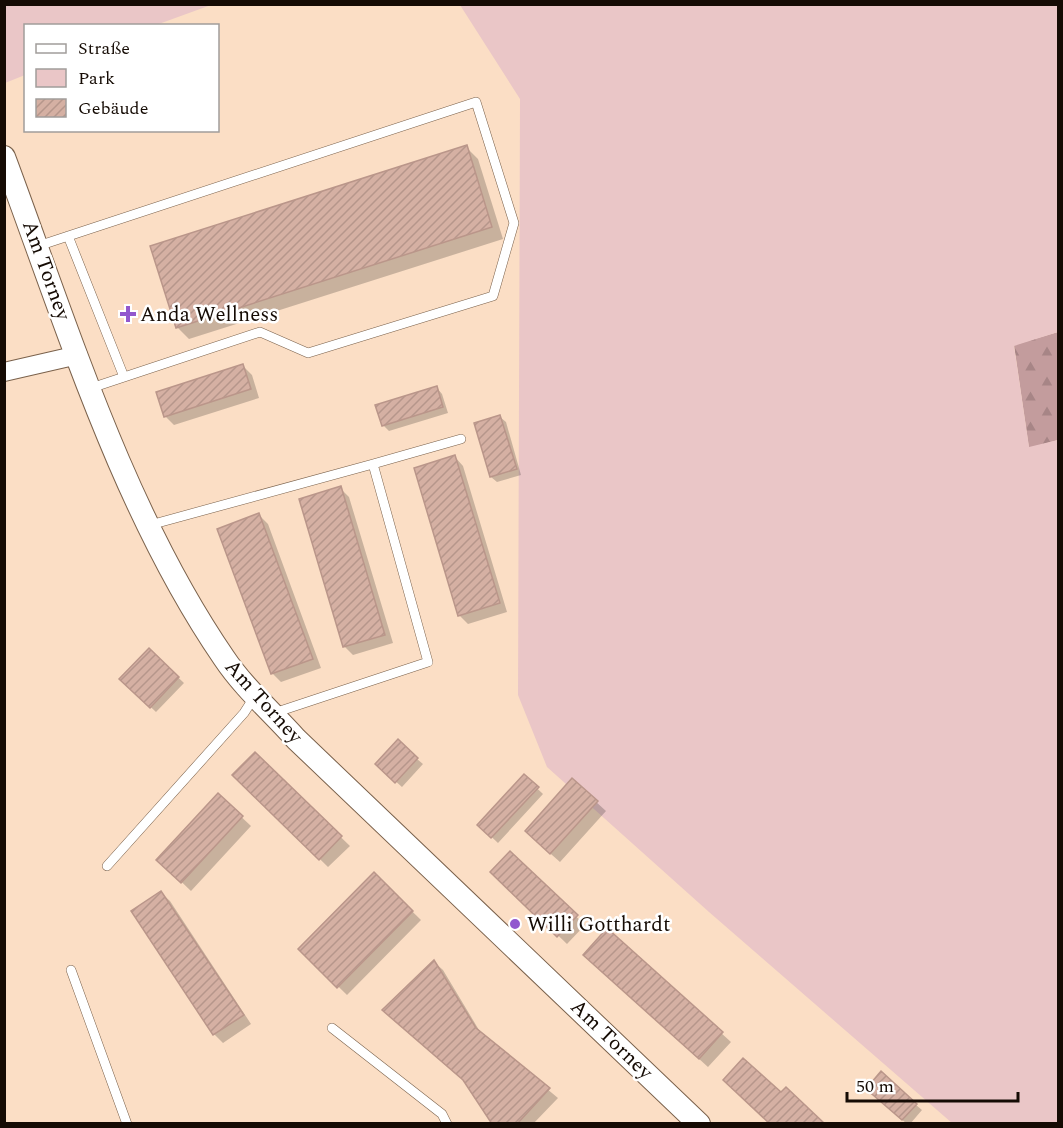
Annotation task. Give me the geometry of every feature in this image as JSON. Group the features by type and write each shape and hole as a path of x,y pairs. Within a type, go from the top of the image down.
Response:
{"street":[{"name":"Am Torney","path":"4,157 120,463 180,588 225,659 255,696 274,713 296,739 699,1124"},
{"path":"4,372 78,355"}],"lane":[{"path":"38,246 476,102 514,224 493,296 308,353 260,332 91,388"},
{"path":"68,236 124,377"},
{"path":"150,525 461,439"},
{"path":"274,713 428,662 373,464"},
{"path":"107,866 244,713 255,696"},
{"path":"70,970 127,1124"},
{"path":"332,1029 442,1114 447,1124"}],"green space":[{"path":"5,4 211,4 159,24 24,24 24,75 5,83"},
{"path":"460,5 1058,5 1058,332 1014,346 1029,447 1058,440 1058,1123 952,1123 709,912 547,767 518,695 520,99"},
{"path":"1058,332 1058,440 1029,448 1014,345"}],"building":[{"path":"467,145 492,227 176,328 150,246"},
{"path":"243,364 251,389 164,417 156,392"},
{"path":"437,386 443,407 382,426 375,405"},
{"path":"500,415 517,469 490,477 474,423"},
{"path":"455,455 500,603 458,616 414,468"},
{"path":"341,486 385,635 343,647 299,499"},
{"path":"259,513 313,659 271,674 217,529"},
{"path":"149,648 179,677 150,708 119,679"},
{"path":"398,739 418,758 395,783 375,764"},
{"path":"255,752 342,836 319,860 232,775"},
{"path":"524,774 539,787 491,838 477,825"},
{"path":"572,778 598,801 550,854 525,831"},
{"path":"218,793 243,816 181,883 156,860"},
{"path":"510,851 578,915 557,937 490,872"},
{"path":"374,872 413,911 337,988 298,949"},
{"path":"161,891 244,1015 213,1035 131,911"},
{"path":"607,928 723,1032 699,1059 583,955"},
{"path":"434,960 476,1028 550,1088 517,1124 492,1124 463,1080 382,1010"},
{"path":"743,1058 781,1092 786,1087 825,1124 770,1124 723,1080"},
{"path":"881,1071 917,1104 902,1120 866,1089"}],"place":[{"name":"Anda Wellness","path":"128,314"},
{"name":"Willi Gotthardt","path":"515,924"}]}
